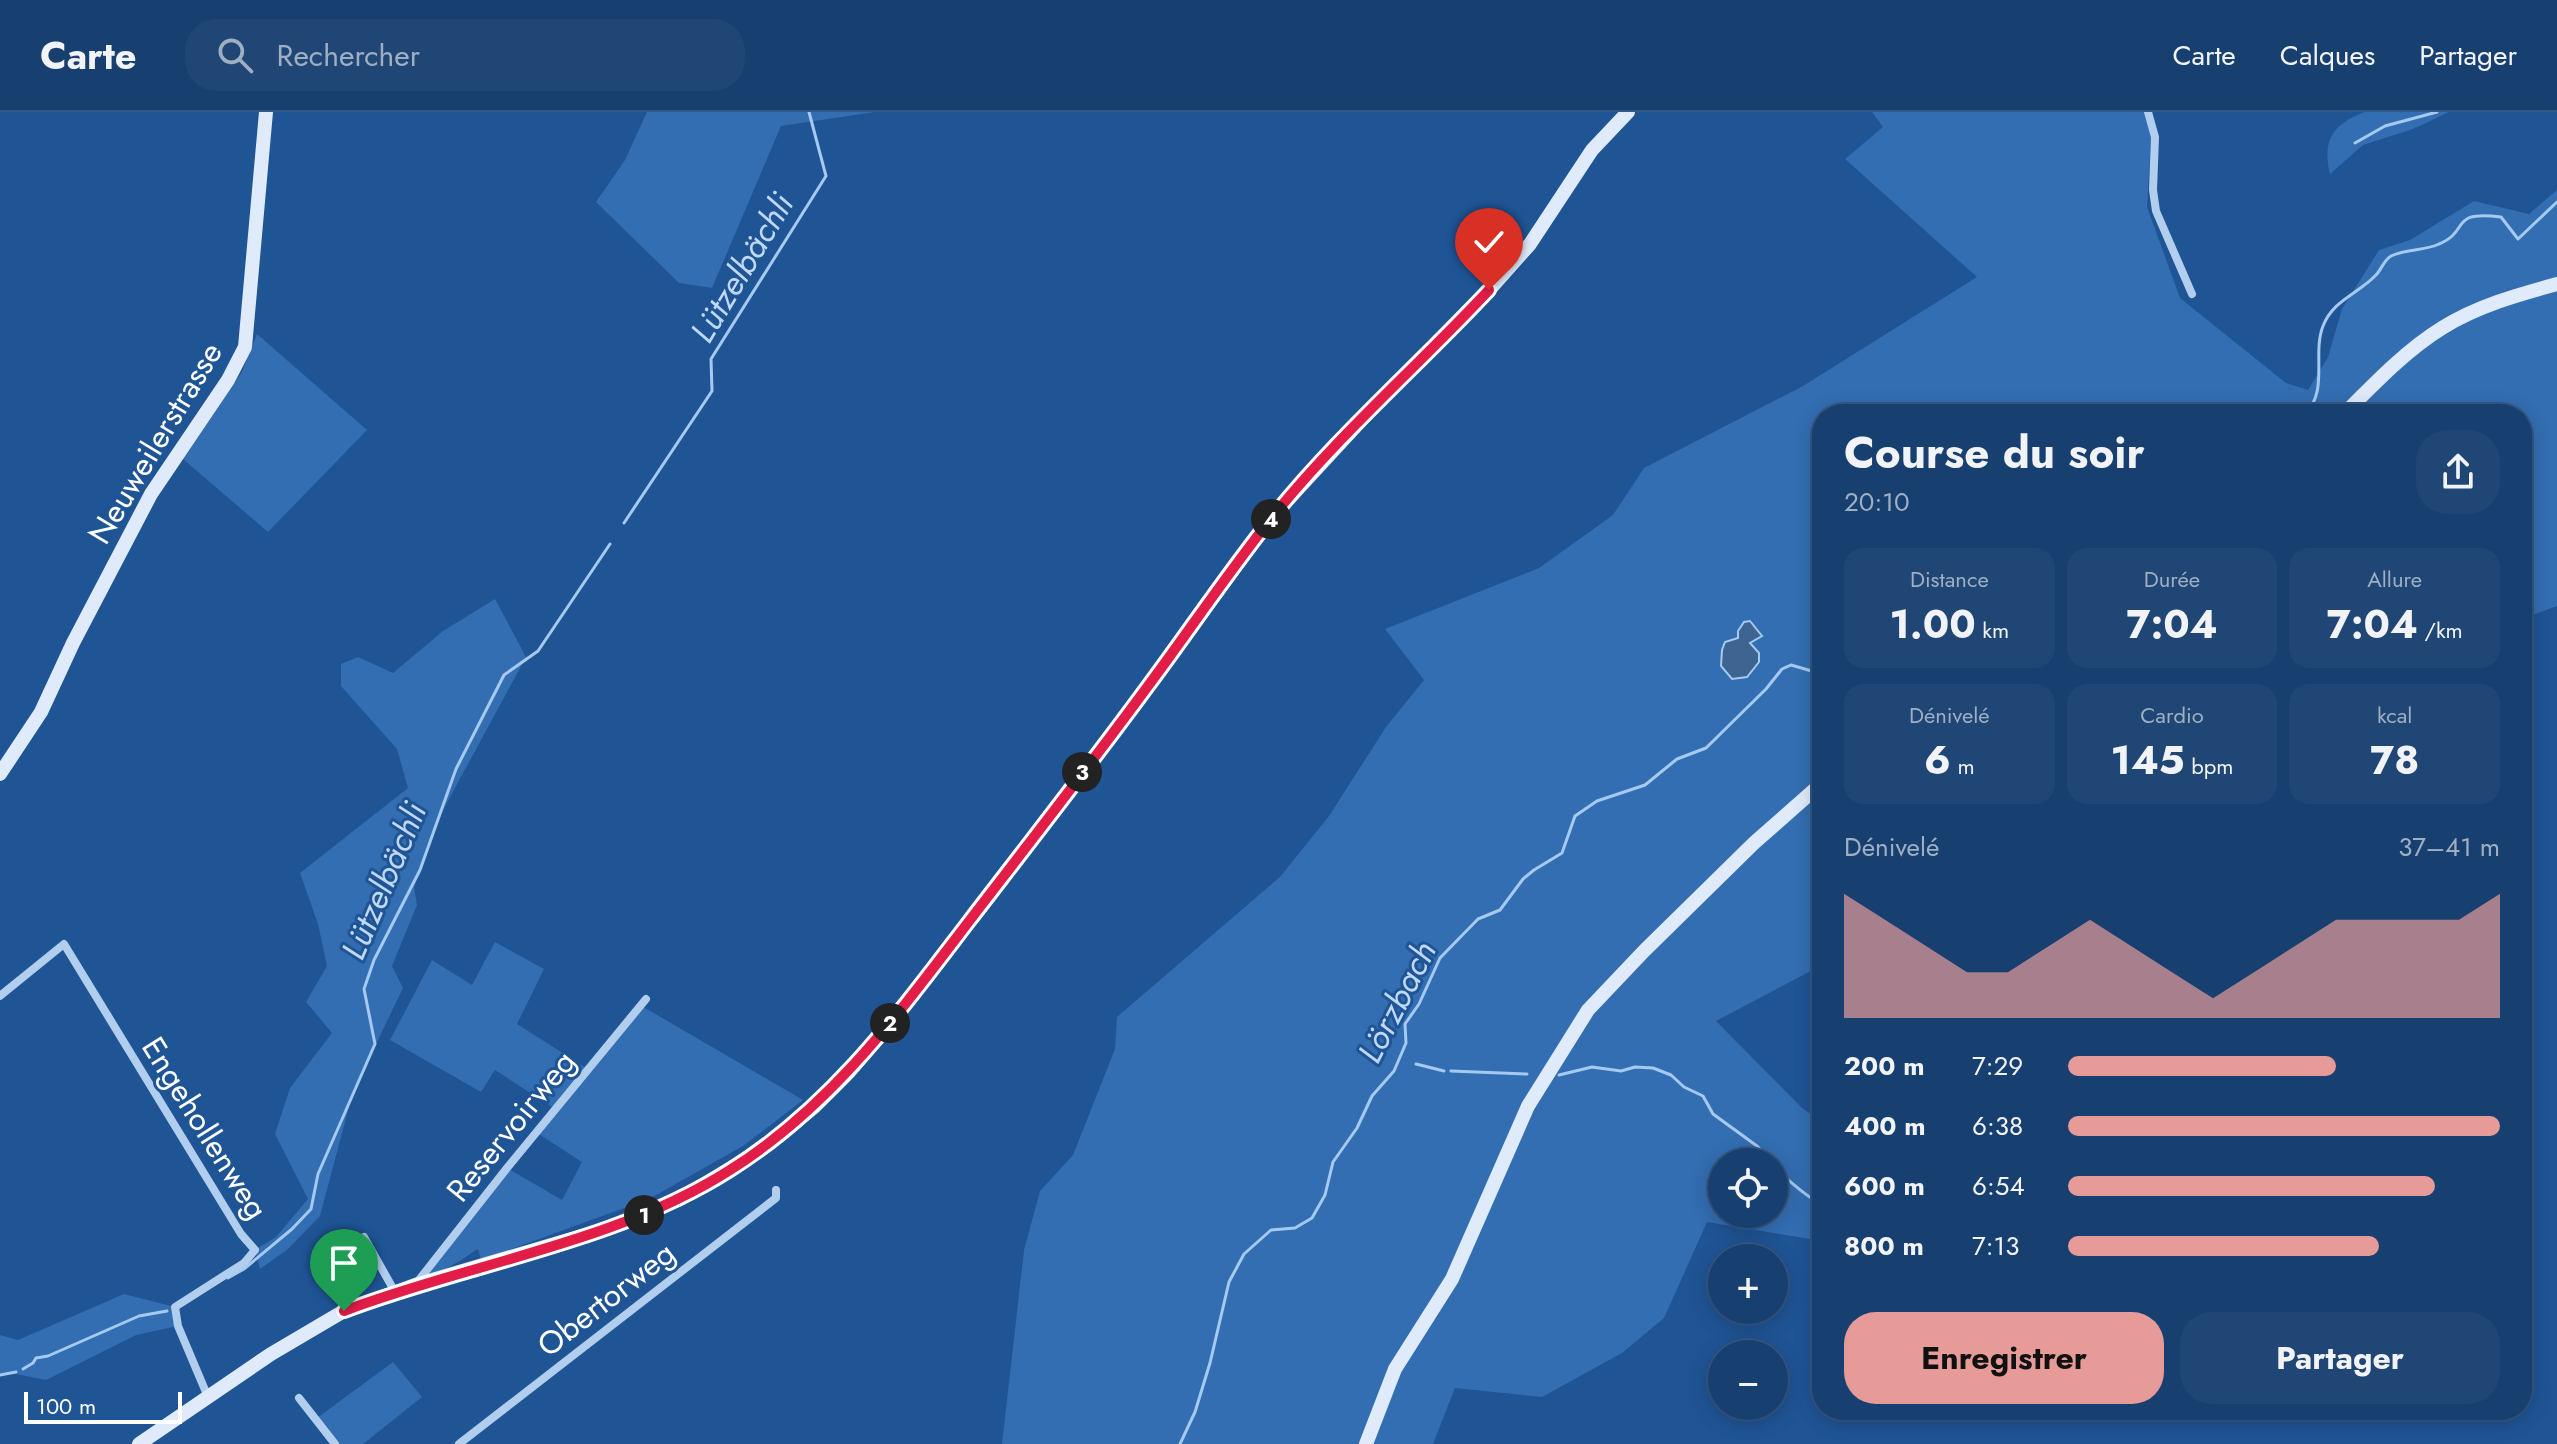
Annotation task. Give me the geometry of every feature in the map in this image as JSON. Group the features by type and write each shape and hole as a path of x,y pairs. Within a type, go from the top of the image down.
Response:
{"street":[{"name":"Neuweilerstrasse","path":"0,774 41,712 73,643 151,494 228,380 245,347 266,112"},
{"path":"139,1444 300,1336 344,1311 415,1285 606,1229 680,1199 759,1151 832,1090 900,1011 998,884 1271,518 1510,267 1530,244 1592,150 1628,112"},
{"path":"2148,112 2155,137 2153,190 2156,211 2192,294"},
{"path":"2354,404 2402,358 2442,328 2481,308 2557,284"},
{"path":"1366,1444 1395,1369 1452,1279 1528,1106 1588,1010 1754,843 1812,792"},
{"name":"Engehollenweg","path":"0,996 64,944 241,1234 255,1250 244,1263 175,1307 178,1326 208,1397"},
{"name":"Reservoirweg","path":"415,1285 646,999"},
{"name":"Obertorweg","path":"459,1444 776,1198 776,1190"},
{"path":"364,1237 395,1292"},
{"path":"299,1398 335,1444"}],"shaded area":[{"path":"647,112 875,112 781,126 712,288 679,283 596,202 625,160"},
{"path":"1872,112 2144,112 2152,123 2147,207 2180,298 2286,383 2308,390 2328,357 2342,309 2379,250 2410,240 2474,201 2529,214 2557,190 2557,606 2532,615 2532,404 1812,404 1812,970 1716,1021 1812,1115 1812,1239 1743,1228 1788,1228 1788,1148 1708,1148 1708,1222 1664,1318 1622,1353 1542,1397 1455,1388 1433,1444 1002,1444 1024,1250 1040,1191 1073,1155 1115,1049 1117,1017 1280,877 1329,816 1386,727 1424,680 1385,629 1539,568 1613,515 1644,468 1803,386 1977,277 1845,159 1883,127"},
{"path":"2364,112 2449,112 2413,129 2363,145 2330,174 2328,151 2332,135 2344,122"},
{"path":"257,334 367,430 268,532 183,459 242,372"},
{"path":"495,599 526,657 442,812 414,887 417,905 392,966 403,988 353,1092 320,1216 288,1249 260,1269 255,1250 276,1237 308,1199 275,1134 290,1088 332,1033 306,1002 327,966 318,924 300,873 408,788 397,749 341,686 341,664 358,657 393,673 443,631"},
{"path":"1750,621 1762,636 1750,643 1759,653 1759,662 1747,677 1732,679 1721,666 1722,650 1725,642 1738,638 1738,631 1744,622"},
{"path":"495,942 544,969 517,1024 588,1069 640,1005 803,1100 743,1146 649,1199 481,1260 478,1249 437,1272 423,1272 507,1168 562,1200 582,1162 537,1133 555,1109 495,1070 481,1092 390,1040 432,960 472,985"},
{"path":"124,1294 175,1307 178,1326 136,1335 46,1380 11,1373 0,1374 0,1335 18,1340"},
{"path":"393,1362 422,1397 363,1444 339,1444 317,1418"}],"waterway":[{"name":"Lützelbächli","path":"624,523 712,391 711,359 826,176 809,112"},
{"path":"2355,143 2385,126 2437,112"},
{"name":"Lörzbach","path":"2312,404 2318,383 2320,337 2327,317 2339,303 2369,282 2389,258 2439,244 2449,239 2462,223 2473,216 2501,217 2518,239 2557,202"},
{"name":"Lützelbächli","path":"228,1278 244,1269 311,1209 318,1174 375,1044 364,989 374,960 420,870 456,769 504,675 538,651 610,544"},
{"name":"Lörzbach","path":"1180,1444 1195,1412 1210,1363 1229,1282 1244,1254 1271,1230 1295,1228 1312,1218 1325,1195 1333,1162 1357,1128 1372,1096 1394,1071 1406,1043 1405,1024 1419,1004 1440,958 1478,919 1500,910 1523,879 1562,853 1575,816 1597,801 1645,785 1677,759 1706,748 1782,669 1791,665 1812,671"},
{"path":"1416,1064 1444,1071"},
{"path":"1559,1075 1592,1067 1621,1071 1635,1067 1653,1068 1671,1075 1684,1087 1703,1096 1713,1114 1759,1148"},
{"path":"1451,1071 1527,1074"},
{"path":"1788,1179 1812,1198"},
{"name":"Lützelbächli","path":"23,1369 36,1358 48,1356 139,1316 167,1311"},
{"name":"Lützelbächli","path":"0,1375 16,1372"}],"route":[{"path":"344,1311 415,1285 606,1229 680,1199 730,1171 814,1107 849,1072 900,1011 1136,703 1271,518 1366,415 1489,290"}]}
